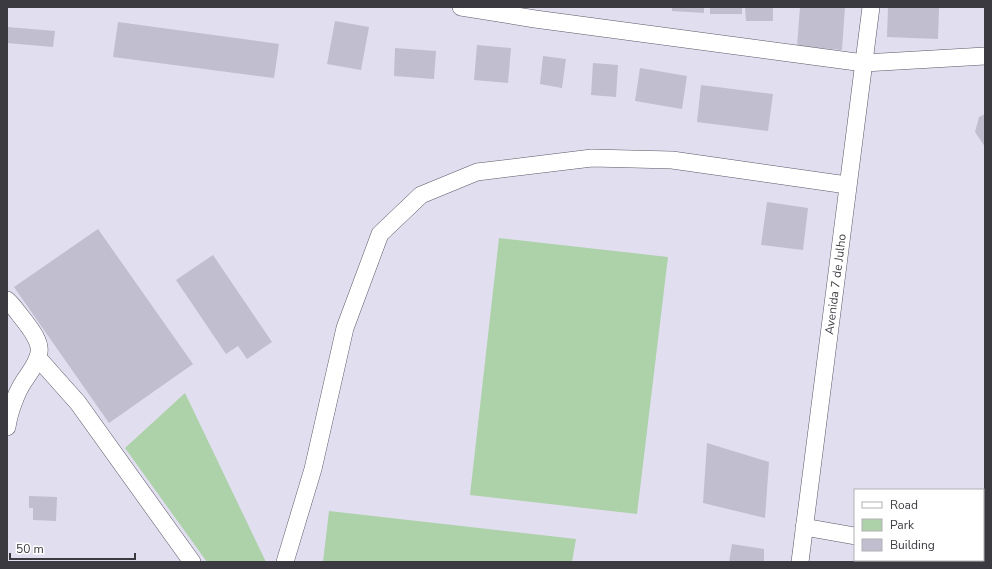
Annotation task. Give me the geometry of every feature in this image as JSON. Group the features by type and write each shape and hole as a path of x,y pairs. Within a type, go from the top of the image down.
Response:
{"street":[{"path":"460,7 535,19 864,63 985,56"},
{"name":"Avenida 7 de Julho","path":"800,562 847,185 871,7"},
{"path":"285,562 313,469 347,321 380,234 421,195 477,172 592,158 672,160 847,185"},
{"path":"7,300 35,335 39,346 38,358 33,370 23,382 8,418 7,427"},
{"path":"38,358 78,403 192,562"},
{"path":"804,527 854,536"}],"green space":[{"path":"499,238 668,257 637,514 470,495"},
{"path":"185,393 266,562 207,562 125,448"},
{"path":"329,511 576,539 572,562 323,562"}],"building":[{"path":"672,7 704,7 704,13 672,11"},
{"path":"710,7 742,7 742,14 710,14"},
{"path":"745,7 773,7 773,21 746,21"},
{"path":"800,7 845,7 842,50 797,46"},
{"path":"888,7 939,7 938,39 887,37"},
{"path":"335,21 369,27 361,70 327,64"},
{"path":"118,22 279,44 274,78 113,57"},
{"path":"7,27 55,31 53,47 7,43"},
{"path":"477,45 511,48 508,83 474,80"},
{"path":"395,48 436,51 434,79 394,76"},
{"path":"543,56 566,59 562,88 540,84"},
{"path":"593,63 618,65 616,97 591,95"},
{"path":"640,68 687,76 682,109 635,101"},
{"path":"701,85 773,94 768,131 697,122"},
{"path":"985,114 985,147 975,132 979,117"},
{"path":"767,202 808,208 803,250 761,245"},
{"path":"98,229 193,364 109,423 14,287"},
{"path":"213,255 272,342 247,359 238,346 226,354 176,280"},
{"path":"707,443 769,462 765,518 703,503"},
{"path":"29,496 57,497 56,521 33,520 33,508 29,508"},
{"path":"732,544 764,549 764,562 729,562"},
{"path":"858,561 943,561 858,562"}]}
